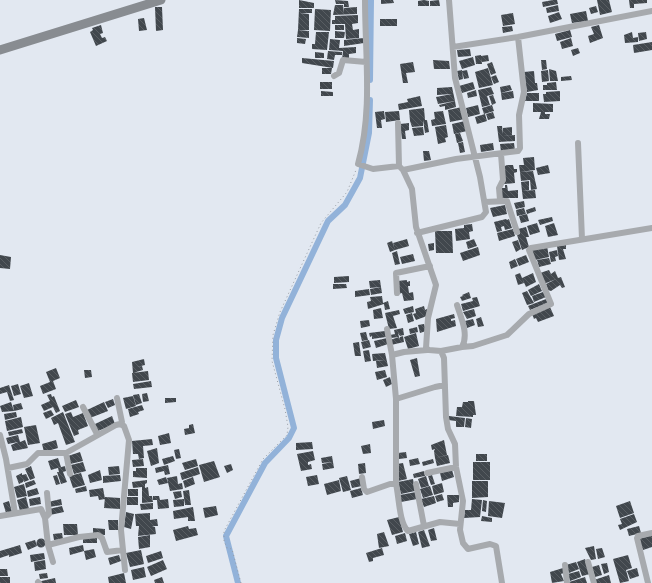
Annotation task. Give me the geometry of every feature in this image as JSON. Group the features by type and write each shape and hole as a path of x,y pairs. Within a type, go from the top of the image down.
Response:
{"main road":[{"path":"0,50 161,0"}],"street":[{"path":"365,0 366,122 361,165 372,169 401,168 473,156 516,152 520,148 518,115 524,92 518,37"},
{"path":"417,233 482,217 486,212 485,202 455,78 449,0"},
{"path":"453,46 518,37 652,11"},
{"path":"334,76 338,73 343,60 366,62"},
{"path":"398,123 401,168 412,189 417,233 436,286 427,329 427,350"},
{"path":"578,144 582,239"},
{"path":"500,200 499,188 503,181 501,154"},
{"path":"485,202 506,200 508,202 517,232"},
{"path":"392,355 404,352 427,350 441,352 473,346 507,335 529,314 550,305 530,250 531,248 652,228"},
{"path":"396,293 396,273 430,266"},
{"path":"457,305 466,336 462,347"},
{"path":"387,330 392,355 396,399 396,484 405,528 410,531 440,522 460,524"},
{"path":"441,352 444,358 446,417 448,429 455,444 456,467 463,501 460,524 462,538 468,549 490,544 496,546 502,583"},
{"path":"396,399 445,386"},
{"path":"117,398 122,422 120,424"},
{"path":"83,407 97,434"},
{"path":"8,468 27,464 38,453 66,453 97,434 120,424"},
{"path":"120,424 128,431 130,440 121,530 125,570"},
{"path":"0,435 8,468 15,512"},
{"path":"66,453 70,474"},
{"path":"426,474 456,467"},
{"path":"362,477 364,489 367,492 390,484 396,484"},
{"path":"416,484 424,526"},
{"path":"45,518 49,514 47,494"},
{"path":"0,516 15,512 41,509 45,518 48,545 53,562"},
{"path":"648,583 637,538 638,536 652,533"},
{"path":"48,545 80,537 98,535 102,538 107,552 123,550"},
{"path":"588,562 594,583"},
{"path":"565,565 567,583"}],"path":[{"path":"241,583 232,549 230,547 227,548 223,535 226,525 263,459 285,437 288,431 285,409 272,361 271,344 276,322 321,223 347,192 361,165"}],"building":[{"path":"299,0 314,3 314,8 299,8"},
{"path":"335,0 348,1 349,7 344,7 344,4 336,4"},
{"path":"381,0 393,0 394,3 381,4"},
{"path":"439,0 440,6 430,6 430,1"},
{"path":"557,0 558,4 543,7 542,2"},
{"path":"597,0 609,0 612,12 600,15"},
{"path":"629,0 647,0 647,3 634,4 634,8 630,8"},
{"path":"418,1 429,1 429,6 418,6"},
{"path":"335,5 343,5 344,13 344,8 357,7 357,14 333,15"},
{"path":"558,5 559,11 547,13 546,8"},
{"path":"596,6 598,12 591,14 589,8"},
{"path":"155,7 162,7 163,30 156,31"},
{"path":"299,9 312,9 312,13 300,13 309,14 309,30 298,30"},
{"path":"315,9 331,10 330,31 314,30"},
{"path":"586,11 588,21 572,23 570,14"},
{"path":"559,12 562,19 550,23 548,16"},
{"path":"513,13 515,24 503,26 501,15"},
{"path":"358,15 358,23 352,24 353,30 359,29 359,38 346,39 345,24 332,24 332,20 335,20 335,16"},
{"path":"144,18 147,30 139,31 138,19"},
{"path":"380,19 397,19 397,26 380,26"},
{"path":"101,25 103,33 100,34 102,38 105,37 107,41 96,46 90,32 93,30 92,28"},
{"path":"335,25 344,25 344,30 335,30"},
{"path":"599,25 603,38 590,43 588,36 594,34 591,27"},
{"path":"512,26 513,31 503,33 502,27"},
{"path":"298,30 309,31 309,38 297,37"},
{"path":"570,30 572,37 557,41 555,34"},
{"path":"335,31 345,32 344,38 335,38"},
{"path":"316,32 329,32 327,50 312,49 312,44 315,44"},
{"path":"632,32 633,38 638,37 638,42 625,43 624,35"},
{"path":"646,32 647,39 639,41 638,33"},
{"path":"297,38 306,39 305,44 297,43"},
{"path":"364,38 364,43 344,46 344,40"},
{"path":"571,38 573,46 562,49 560,42"},
{"path":"330,39 340,40 339,48 356,47 356,53 349,54 349,60 342,60 343,51 329,50"},
{"path":"652,42 652,50 634,53 633,45"},
{"path":"578,48 580,53 573,56 571,50"},
{"path":"470,49 471,56 458,57 457,50"},
{"path":"328,51 342,52 342,55 335,55 334,60 327,59"},
{"path":"315,52 324,53 324,58 315,58"},
{"path":"481,55 482,64 476,64 475,56"},
{"path":"488,55 489,61 482,62 481,56"},
{"path":"473,57 475,65 462,69 459,61"},
{"path":"302,58 334,61 333,68 302,63"},
{"path":"433,60 449,61 450,69 434,69"},
{"path":"541,60 546,60 547,69 542,70"},
{"path":"413,62 415,72 406,73 408,83 403,83 400,64"},
{"path":"492,62 496,73 491,75 487,64"},
{"path":"322,68 332,68 331,74 322,74"},
{"path":"488,68 493,85 479,88 475,72"},
{"path":"549,69 556,71 558,81 550,81"},
{"path":"462,70 463,79 459,80 457,71"},
{"path":"467,70 469,78 464,79 462,71"},
{"path":"548,70 549,81 542,82 541,71"},
{"path":"534,71 535,83 537,83 538,90 527,92 524,72"},
{"path":"496,75 499,82 494,84 491,77"},
{"path":"571,76 572,80 561,81 561,77"},
{"path":"320,82 332,82 332,89 320,89"},
{"path":"473,82 475,89 462,93 459,86"},
{"path":"556,82 557,90 543,90 543,85"},
{"path":"510,85 512,90 501,93 500,87"},
{"path":"452,87 455,101 438,104 436,97 452,94 437,95 437,88"},
{"path":"491,87 494,94 487,96 490,105 482,107 478,90"},
{"path":"476,90 477,96 468,98 467,93"},
{"path":"321,91 333,92 333,96 321,96"},
{"path":"513,91 514,98 502,100 501,93"},
{"path":"560,91 560,101 544,102 543,94 546,94 546,92"},
{"path":"527,93 539,93 539,101 525,101"},
{"path":"493,95 496,103 492,105 489,96"},
{"path":"420,96 422,106 399,110 398,104 408,102 407,99"},
{"path":"455,101 456,107 445,110 445,106 440,107 439,105"},
{"path":"533,103 553,104 553,112 545,112 545,114 550,114 549,119 539,119 541,112 533,112"},
{"path":"478,105 480,114 468,117 466,108"},
{"path":"492,105 494,111 484,114 482,108"},
{"path":"462,107 465,119 450,122 448,110"},
{"path":"424,108 425,120 427,120 429,132 425,133 423,120 423,126 412,127 409,110"},
{"path":"384,111 385,119 381,120 382,128 377,128 375,112"},
{"path":"399,111 400,120 386,122 385,112"},
{"path":"443,111 446,124 432,126 431,120 435,119 434,112"},
{"path":"493,112 495,118 488,120 486,114"},
{"path":"485,114 487,121 477,124 475,117"},
{"path":"465,121 467,131 454,134 452,124"},
{"path":"409,123 409,130 405,131 406,139 402,139 400,124"},
{"path":"446,125 448,137 445,138 446,142 438,144 435,127"},
{"path":"497,126 502,126 503,134 503,128 512,127 512,135 503,136 515,135 515,141 499,142"},
{"path":"423,127 424,135 414,136 412,128"},
{"path":"460,133 463,141 457,143 455,134"},
{"path":"463,142 465,152 460,153 458,143"},
{"path":"493,143 494,150 481,152 480,145"},
{"path":"514,143 515,151 501,152 500,144"},
{"path":"423,151 429,151 431,160 424,161"},
{"path":"534,157 535,170 520,172 519,165 524,165 523,158"},
{"path":"513,165 514,169 517,169 517,172 514,173 515,183 504,184 503,167"},
{"path":"548,165 550,173 538,175 536,168"},
{"path":"533,171 537,189 531,190 530,180 521,181 520,172"},
{"path":"529,181 529,190 522,191 521,182"},
{"path":"505,185 507,185 508,191 518,190 518,198 501,198 500,188 505,188"},
{"path":"535,190 536,198 523,199 522,191"},
{"path":"524,201 525,207 516,209 514,203"},
{"path":"505,205 507,214 493,217 490,208"},
{"path":"535,207 536,211 527,214 526,210"},
{"path":"524,208 526,214 517,216 516,210"},
{"path":"527,214 529,221 521,223 519,216"},
{"path":"552,217 553,221 540,225 538,220"},
{"path":"509,219 512,228 505,230 504,226 501,227 502,231 497,232 494,222"},
{"path":"537,223 540,232 530,235 527,226"},
{"path":"554,223 558,235 548,237 545,226"},
{"path":"472,224 473,231 469,232 470,239 456,241 455,229 464,228 464,225"},
{"path":"526,227 529,237 526,237 529,247 522,250 517,235 520,234 518,229"},
{"path":"513,229 515,236 499,241 497,233"},
{"path":"435,231 452,231 453,253 436,253"},
{"path":"407,239 409,246 395,250 393,243"},
{"path":"474,239 477,246 468,249 466,242"},
{"path":"518,240 521,249 516,252 512,242"},
{"path":"392,241 395,250 390,252 387,243"},
{"path":"434,243 434,250 429,251 428,244"},
{"path":"566,245 566,249 563,249 566,259 559,260 557,246"},
{"path":"547,246 549,257 535,260 532,250"},
{"path":"478,247 480,255 463,261 460,253"},
{"path":"557,250 558,256 555,257 556,261 551,262 549,252"},
{"path":"397,251 400,264 395,265 392,253"},
{"path":"413,254 415,261 402,264 400,257"},
{"path":"0,255 11,257 10,269 0,268"},
{"path":"526,255 529,262 519,266 516,259"},
{"path":"549,258 551,264 539,267 537,260"},
{"path":"515,259 518,266 511,269 509,262"},
{"path":"549,270 551,274 555,271 558,278 561,277 565,287 562,288 560,285 551,291 548,290 546,284 556,279 544,284 540,273"},
{"path":"520,273 524,283 518,285 515,275"},
{"path":"533,273 536,282 526,287 522,278"},
{"path":"349,276 349,282 334,283 334,277"},
{"path":"380,280 381,287 370,288 369,281"},
{"path":"407,280 407,282 410,281 410,286 408,286 409,293 413,292 414,300 404,301 402,293 398,294 397,281"},
{"path":"333,284 346,284 347,288 333,289"},
{"path":"539,284 542,291 531,296 528,290"},
{"path":"381,287 382,293 371,295 370,289"},
{"path":"369,289 370,295 355,297 355,291"},
{"path":"527,291 534,303 527,305 522,293"},
{"path":"469,292 471,298 462,301 460,297"},
{"path":"543,292 546,297 534,302 532,296"},
{"path":"382,296 383,303 388,301 390,309 385,310 384,304 368,309 367,302 371,301 370,297"},
{"path":"477,297 480,306 463,311 461,304 473,301 472,298"},
{"path":"546,299 548,303 530,310 528,306"},
{"path":"413,306 414,312 405,314 403,309"},
{"path":"424,306 425,310 427,309 427,316 416,320 413,314 416,313 415,309"},
{"path":"550,307 554,316 538,322 536,318 534,319 532,314"},
{"path":"381,308 383,318 374,319 373,310"},
{"path":"474,309 476,316 467,319 463,312"},
{"path":"399,310 400,314 393,316 397,328 389,329 385,313"},
{"path":"412,313 414,321 408,323 406,315"},
{"path":"454,314 455,318 451,319 451,321 455,320 456,326 437,332 436,319"},
{"path":"481,317 484,326 478,327 476,319"},
{"path":"473,319 475,325 467,328 465,321"},
{"path":"369,320 370,326 361,328 360,321"},
{"path":"424,324 426,331 420,333 418,325"},
{"path":"417,327 418,332 410,334 409,329"},
{"path":"403,328 404,335 400,336 398,333 399,337 391,338 390,335 395,334 394,330"},
{"path":"385,331 386,337 372,339 372,336 370,337 369,333"},
{"path":"366,332 368,340 362,341 360,333"},
{"path":"416,333 419,346 408,349 404,337"},
{"path":"403,336 404,342 391,345 390,340 399,337 400,339 400,337"},
{"path":"387,338 388,344 376,348 374,341"},
{"path":"369,340 371,347 363,349 361,342"},
{"path":"359,342 361,356 355,356 353,343"},
{"path":"369,350 371,361 365,362 363,351"},
{"path":"385,353 388,366 377,368 376,361 384,360 373,361 372,354"},
{"path":"417,358 420,376 415,377 410,360"},
{"path":"144,359 145,365 137,367 142,366 143,370 133,373 132,362"},
{"path":"56,368 60,378 53,381 56,389 43,394 40,386 50,382 46,372"},
{"path":"84,370 91,370 92,377 85,378"},
{"path":"385,370 387,377 377,380 375,372"},
{"path":"148,371 149,380 133,382 132,373"},
{"path":"390,377 392,384 386,387 383,380"},
{"path":"151,381 152,387 134,389 133,384"},
{"path":"29,383 33,396 24,398 20,386"},
{"path":"18,384 21,394 14,396 11,386"},
{"path":"9,385 14,400 10,401 7,392 0,394 0,388"},
{"path":"147,393 149,401 143,402 142,394"},
{"path":"51,394 52,397 54,396 60,411 56,413 53,407 44,411 41,405 50,401 47,395"},
{"path":"139,394 142,403 136,405 133,395"},
{"path":"133,396 136,406 126,409 123,398"},
{"path":"165,398 176,398 176,402 165,403"},
{"path":"113,399 115,405 108,408 105,402"},
{"path":"76,400 79,407 65,412 62,406"},
{"path":"474,401 476,415 473,415 473,417 456,416 457,407 462,407 463,402"},
{"path":"11,402 14,411 2,412 0,406"},
{"path":"104,402 108,411 90,418 87,410"},
{"path":"21,403 23,409 14,411 13,405"},
{"path":"142,405 144,410 138,412 139,414 130,417 128,409"},
{"path":"51,410 54,415 46,419 43,413"},
{"path":"16,412 17,417 5,420 4,414"},
{"path":"63,412 75,442 66,445 58,423 54,425 51,418"},
{"path":"71,412 73,417 83,413 88,426 78,430 79,434 74,436 65,414"},
{"path":"112,416 115,424 98,431 95,424"},
{"path":"449,416 465,418 464,427 456,427 456,421 448,420"},
{"path":"21,417 23,427 7,431 5,421"},
{"path":"466,418 472,419 471,428 465,427"},
{"path":"384,420 385,426 373,429 372,422"},
{"path":"193,424 195,433 185,435 184,429 189,428 189,425"},
{"path":"36,425 40,443 28,445 24,427"},
{"path":"22,429 23,433 9,436 8,432"},
{"path":"169,433 171,443 160,445 158,436"},
{"path":"18,435 20,442 25,440 28,448 13,451 11,445 18,442 8,444 6,438"},
{"path":"152,439 153,445 143,446 144,458 139,459 138,454 133,454 132,441"},
{"path":"56,440 58,448 44,452 42,444"},
{"path":"444,440 447,455 435,458 435,449 432,450 431,445"},
{"path":"312,442 313,449 296,450 296,443"},
{"path":"370,444 371,453 363,454 361,446"},
{"path":"157,448 159,463 151,466 147,451"},
{"path":"179,449 181,458 176,459 174,450"},
{"path":"313,451 315,460 308,462 308,465 311,464 312,469 301,471 297,454"},
{"path":"80,452 83,461 70,464 68,456"},
{"path":"406,452 407,458 399,459 398,453"},
{"path":"476,454 487,454 487,461 476,461"},
{"path":"448,455 450,463 437,466 435,458"},
{"path":"173,456 175,461 164,465 162,459"},
{"path":"332,456 333,462 322,463 321,458"},
{"path":"58,458 61,467 51,470 48,461"},
{"path":"418,458 420,464 410,466 409,460"},
{"path":"143,459 144,466 133,467 132,460"},
{"path":"196,459 198,466 185,470 182,463"},
{"path":"433,459 434,463 423,466 422,462"},
{"path":"214,461 220,477 204,482 199,465"},
{"path":"83,462 86,471 74,474 71,465"},
{"path":"333,462 334,468 323,470 322,464"},
{"path":"473,462 490,462 490,480 473,480"},
{"path":"365,463 366,473 359,474 358,464"},
{"path":"403,463 407,479 398,481 397,464"},
{"path":"231,464 233,470 227,473 224,466"},
{"path":"168,465 170,474 165,475 164,471 156,473 155,468"},
{"path":"31,466 35,478 30,480 25,469"},
{"path":"65,466 66,471 63,472 67,482 61,484 57,472 59,472 58,468"},
{"path":"119,466 120,474 109,475 108,467"},
{"path":"198,467 200,474 182,480 180,473"},
{"path":"136,468 147,468 147,478 133,477 133,471 136,471"},
{"path":"100,470 102,480 90,483 88,475"},
{"path":"452,470 454,477 442,481 440,473"},
{"path":"424,471 425,476 414,478 413,474"},
{"path":"22,473 22,475 26,474 29,480 24,482 23,480 23,482 19,484 16,476"},
{"path":"81,473 85,485 73,488 69,476"},
{"path":"57,475 60,484 56,485 53,476"},
{"path":"120,475 121,481 103,483 103,476"},
{"path":"317,475 319,484 308,486 306,477"},
{"path":"432,475 435,484 431,485 428,476"},
{"path":"177,476 178,484 182,483 183,489 170,491 167,478"},
{"path":"347,476 351,490 343,492 339,478"},
{"path":"426,476 429,486 421,488 418,479"},
{"path":"166,477 168,483 159,485 157,480"},
{"path":"193,477 195,484 185,488 183,481"},
{"path":"361,478 362,486 352,488 350,481"},
{"path":"413,479 415,491 401,494 398,482"},
{"path":"34,480 36,484 26,488 25,483"},
{"path":"147,480 145,488 148,487 149,496 152,496 153,502 142,503 142,487 133,488 132,482"},
{"path":"339,480 341,491 327,495 324,484"},
{"path":"472,481 488,481 488,497 472,498"},
{"path":"442,483 444,492 434,495 432,486"},
{"path":"24,484 27,496 17,498 14,487"},
{"path":"86,486 87,491 76,493 75,489"},
{"path":"430,486 433,495 423,498 420,489"},
{"path":"37,488 39,494 28,497 27,491"},
{"path":"103,488 105,499 99,500 98,496 90,497 89,490"},
{"path":"361,488 363,495 352,498 350,491"},
{"path":"128,489 138,489 138,496 128,496"},
{"path":"189,490 191,505 185,505 183,491"},
{"path":"181,491 182,497 175,499 173,492"},
{"path":"416,492 417,499 401,502 400,495"},
{"path":"442,494 444,500 437,502 435,496"},
{"path":"447,495 459,495 459,502 453,503 453,507 448,507"},
{"path":"153,496 159,496 160,500 168,499 169,508 158,509 157,500 153,500"},
{"path":"434,496 436,503 424,507 421,499"},
{"path":"26,497 29,509 20,511 17,500"},
{"path":"40,497 41,504 30,506 29,499"},
{"path":"105,497 120,498 120,509 104,508"},
{"path":"127,497 138,497 138,505 127,505"},
{"path":"61,499 62,505 49,507 48,502"},
{"path":"184,499 184,506 174,507 173,500"},
{"path":"472,499 482,500 480,517 464,518 465,510 471,510"},
{"path":"483,500 487,501 486,512 482,511"},
{"path":"9,501 12,512 6,513 3,503"},
{"path":"489,501 505,503 502,518 488,516"},
{"path":"630,501 634,513 620,518 616,506"},
{"path":"153,503 153,509 141,510 140,504"},
{"path":"62,506 64,512 50,515 49,509"},
{"path":"216,506 218,515 205,518 203,508"},
{"path":"193,507 195,521 188,521 188,517 174,519 173,511"},
{"path":"126,512 134,514 131,529 124,527"},
{"path":"150,513 150,520 157,519 158,526 152,526 155,527 156,534 138,536 139,526 136,526 135,514"},
{"path":"634,514 637,522 620,530 618,525 622,524 620,519"},
{"path":"482,516 492,518 492,522 481,521"},
{"path":"399,517 403,532 392,535 387,520"},
{"path":"108,520 118,520 118,530 109,530"},
{"path":"63,524 77,524 78,535 64,535"},
{"path":"188,526 189,529 196,528 198,535 176,541 173,530"},
{"path":"639,526 641,533 629,536 627,529"},
{"path":"93,528 105,529 105,535 93,534"},
{"path":"434,528 437,540 431,541 428,530"},
{"path":"424,530 430,546 422,548 418,532"},
{"path":"384,532 389,546 379,548 377,534"},
{"path":"416,532 419,544 413,546 409,534"},
{"path":"62,533 63,539 54,540 53,534"},
{"path":"405,533 407,541 397,544 395,536"},
{"path":"150,535 150,547 139,549 138,537"},
{"path":"652,535 652,547 643,550 639,539"},
{"path":"83,537 97,537 97,543 83,543"},
{"path":"39,539 43,539 45,543 43,547 39,547 37,545 37,541"},
{"path":"35,540 37,546 28,550 25,543"},
{"path":"20,545 22,553 0,558 0,551"},
{"path":"83,545 84,551 70,555 69,548"},
{"path":"594,546 596,559 591,560 585,548"},
{"path":"382,548 384,555 373,558 373,561 369,562 366,553"},
{"path":"602,548 605,557 598,559 596,549"},
{"path":"94,549 96,557 86,560 84,551"},
{"path":"141,550 144,564 130,567 126,553"},
{"path":"161,551 163,558 148,563 146,556"},
{"path":"44,553 45,559 31,562 30,555"},
{"path":"119,555 121,561 110,565 108,558"},
{"path":"628,555 632,568 626,570 629,581 620,583 613,559"},
{"path":"585,559 590,574 582,576 577,562"},
{"path":"45,560 46,569 35,571 34,562"},
{"path":"163,560 167,569 151,576 147,567"},
{"path":"576,562 579,569 569,573 566,565"},
{"path":"607,563 609,572 604,574 601,564"},
{"path":"599,565 602,575 595,577 592,567"},
{"path":"144,567 146,577 133,580 131,570"},
{"path":"563,568 564,573 561,574 564,581 552,583 550,572"},
{"path":"637,568 639,576 630,579 627,571"},
{"path":"0,569 7,569 8,576 0,576"},
{"path":"579,571 581,577 570,581 568,574"},
{"path":"47,573 48,578 40,579 39,574"},
{"path":"124,573 126,583 109,583 108,577"},
{"path":"609,575 611,583 595,583 594,580"},
{"path":"0,577 10,577 10,583 0,583"},
{"path":"162,577 164,583 155,583 154,580"},
{"path":"585,577 587,583 566,583"},
{"path":"55,578 56,583 37,582"}],"waterway":[{"path":"370,80 371,0"},
{"path":"238,583 226,536 265,463 289,438 294,428 276,358 276,340 282,318 328,221 345,205 360,178 369,133 370,100"}]}
